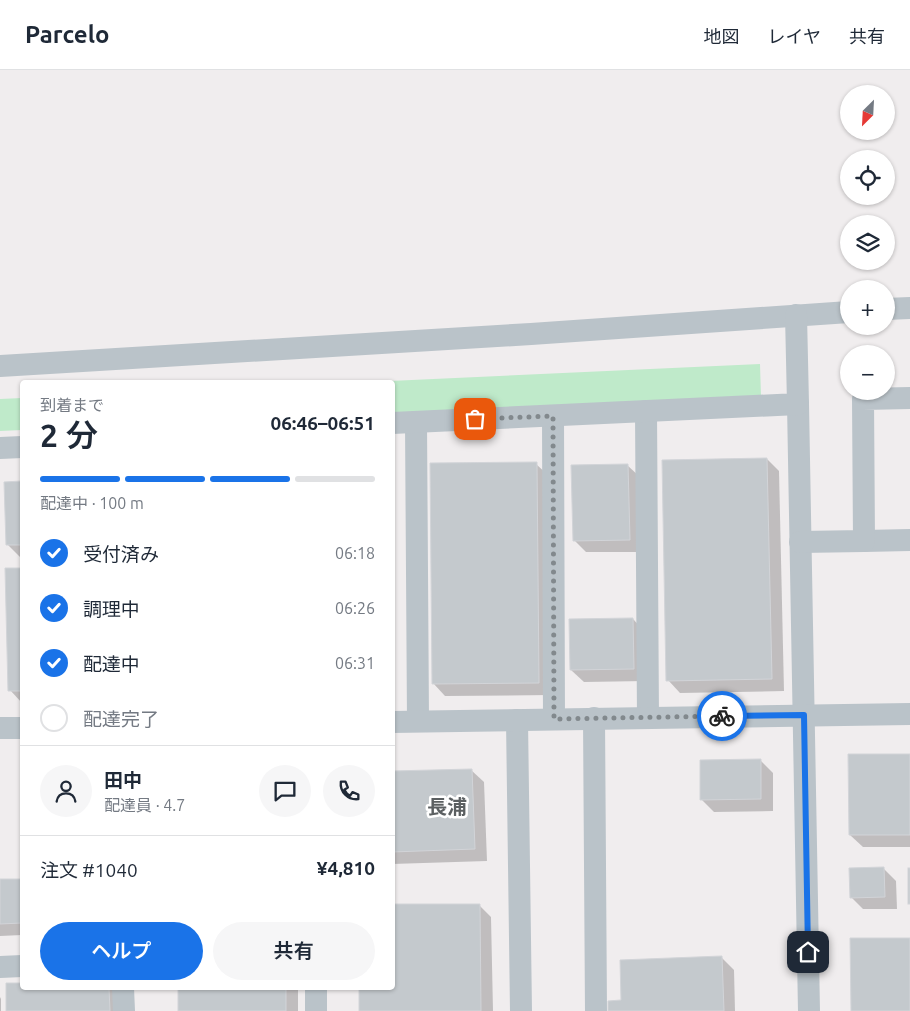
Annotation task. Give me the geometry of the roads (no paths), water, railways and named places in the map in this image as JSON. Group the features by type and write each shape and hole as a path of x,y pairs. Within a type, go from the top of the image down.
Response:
{"street":[{"path":"895,309 910,308"},
{"path":"0,366 840,313"},
{"path":"796,315 809,1011"},
{"path":"864,541 863,399 910,398"},
{"path":"395,423 798,404"},
{"path":"646,411 648,718"},
{"path":"553,416 554,719"},
{"path":"416,422 418,722"},
{"path":"0,448 20,447"},
{"path":"800,542 910,540"},
{"path":"395,722 910,714"},
{"path":"594,718 596,1011"},
{"path":"517,720 521,1011"},
{"path":"0,728 20,728"},
{"path":"0,967 20,966"},
{"path":"123,990 124,1011"},
{"path":"316,990 316,1011"}],"district":[{"name":"長浦","path":"447,807"}]}
